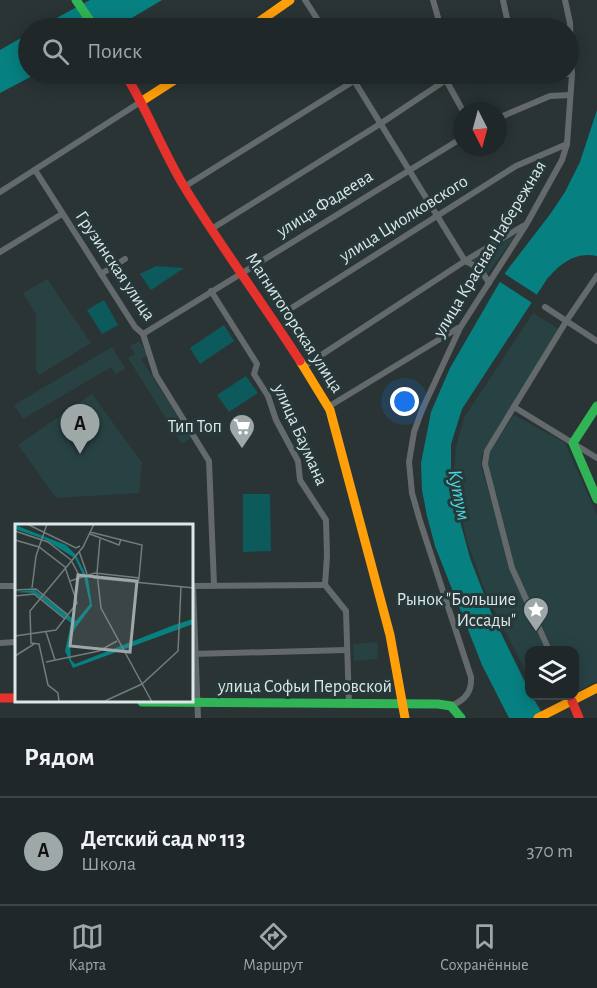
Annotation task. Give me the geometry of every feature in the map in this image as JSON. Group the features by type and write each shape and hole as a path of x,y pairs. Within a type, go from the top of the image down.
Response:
{"main road":[{"path":"76,0 88,18"},
{"path":"264,18 290,0"},
{"name":"Магнитогорская улица","path":"131,84 142,101 184,187 213,228 328,407 390,634 405,718"},
{"path":"142,101 168,84"},
{"path":"597,406 573,443 597,499"},
{"path":"579,695 597,688"},
{"path":"538,718 567,700"},
{"path":"571,700 579,718"},
{"name":"улица Софьи Перовской","path":"194,703 403,703 451,706"},
{"path":"451,706 461,718"}],"street":[{"path":"305,0 316,18"},
{"path":"433,0 438,18"},
{"path":"504,0 507,18"},
{"name":"улица Красная Набережная","path":"565,0 569,18"},
{"path":"184,187 349,84"},
{"path":"356,84 465,261 475,265 485,275 489,284"},
{"path":"213,228 440,84"},
{"path":"448,84 458,102"},
{"name":"улица Красная Набережная","path":"451,706 466,696 472,687 471,677 412,493 409,462 414,432 460,328 526,225 562,160 567,144 571,84"},
{"path":"507,114 550,96 570,95"},
{"path":"0,192 142,101"},
{"name":"улица Фадеева","path":"143,334 453,143"},
{"name":"улица Циолковского","path":"290,309 516,166 567,144"},
{"name":"Грузинская улица","path":"35,170 135,327 143,334 156,375 209,461 213,585"},
{"path":"0,252 62,214"},
{"path":"303,366 465,261 526,225"},
{"path":"101,274 125,260"},
{"path":"547,646 512,568 485,465 487,451 596,275"},
{"name":"улица Баумана","path":"211,291 225,317 257,364 254,374 268,396 276,420 298,462 300,480 326,520 325,585"},
{"path":"546,307 597,341"},
{"path":"328,407 460,328"},
{"path":"514,407 597,458"},
{"path":"194,586 325,585 346,611 349,704"},
{"path":"0,643 15,642"},
{"path":"198,718 194,654 347,650"}],"shaded area":[{"path":"90,0 162,0 132,18 57,18"},
{"path":"18,40 18,84 0,93 0,50"},
{"name":"Кутум","path":"597,110 597,256 575,257 557,268 547,279 462,409 451,444 451,488 470,558 492,615 525,682 525,700 534,700 545,718 509,718 482,665 435,546 422,490 421,463 431,412 450,368 505,273 551,213 580,162"},
{"path":"516,235 482,281 477,271 465,265"},
{"path":"156,266 184,268 151,290 140,274"},
{"path":"47,279 91,343 39,375 36,369 36,314 23,293"},
{"path":"104,300 118,325 102,334 87,310"},
{"path":"533,313 559,329 482,454 481,466 515,582 545,646 525,646 525,670 487,596 467,541 453,481 456,447 464,418"},
{"path":"224,325 234,341 200,364 190,348"},
{"path":"139,341 148,355 141,359 191,438 182,444 128,358 135,354 130,346"},
{"path":"112,347 125,368 116,374 111,367 23,419 14,405"},
{"path":"246,376 258,393 229,412 217,395"},
{"path":"92,394 142,463 139,493 56,498 18,445"},
{"path":"514,415 565,443 597,515 597,681 579,691 579,646 551,646 514,568 488,466 490,451"},
{"path":"243,494 270,494 271,551 243,552"},
{"path":"377,642 378,659 354,661 353,644"}],"pier":[{"path":"502,272 539,296 534,304 497,280"}],"traffic: fast":[{"path":"76,0 88,18"},
{"path":"597,406 573,443 597,499"},
{"path":"194,702 438,704 451,706 461,718"}],"traffic: slow":[{"path":"264,18 290,0"},
{"path":"142,101 168,84"},
{"path":"300,361 330,410 390,635 405,718"},
{"path":"538,718 597,688"}],"traffic: jam":[{"path":"131,84 185,188 300,361"},
{"path":"0,698 15,698"},
{"path":"572,701 579,718"}],"place":[{"name":"Тип Топ","path":"242,450"},
{"name":"Детский сад № 113","path":"80,454"},
{"name":"Рынок \"Большие Иссады\"","path":"536,633"}]}
